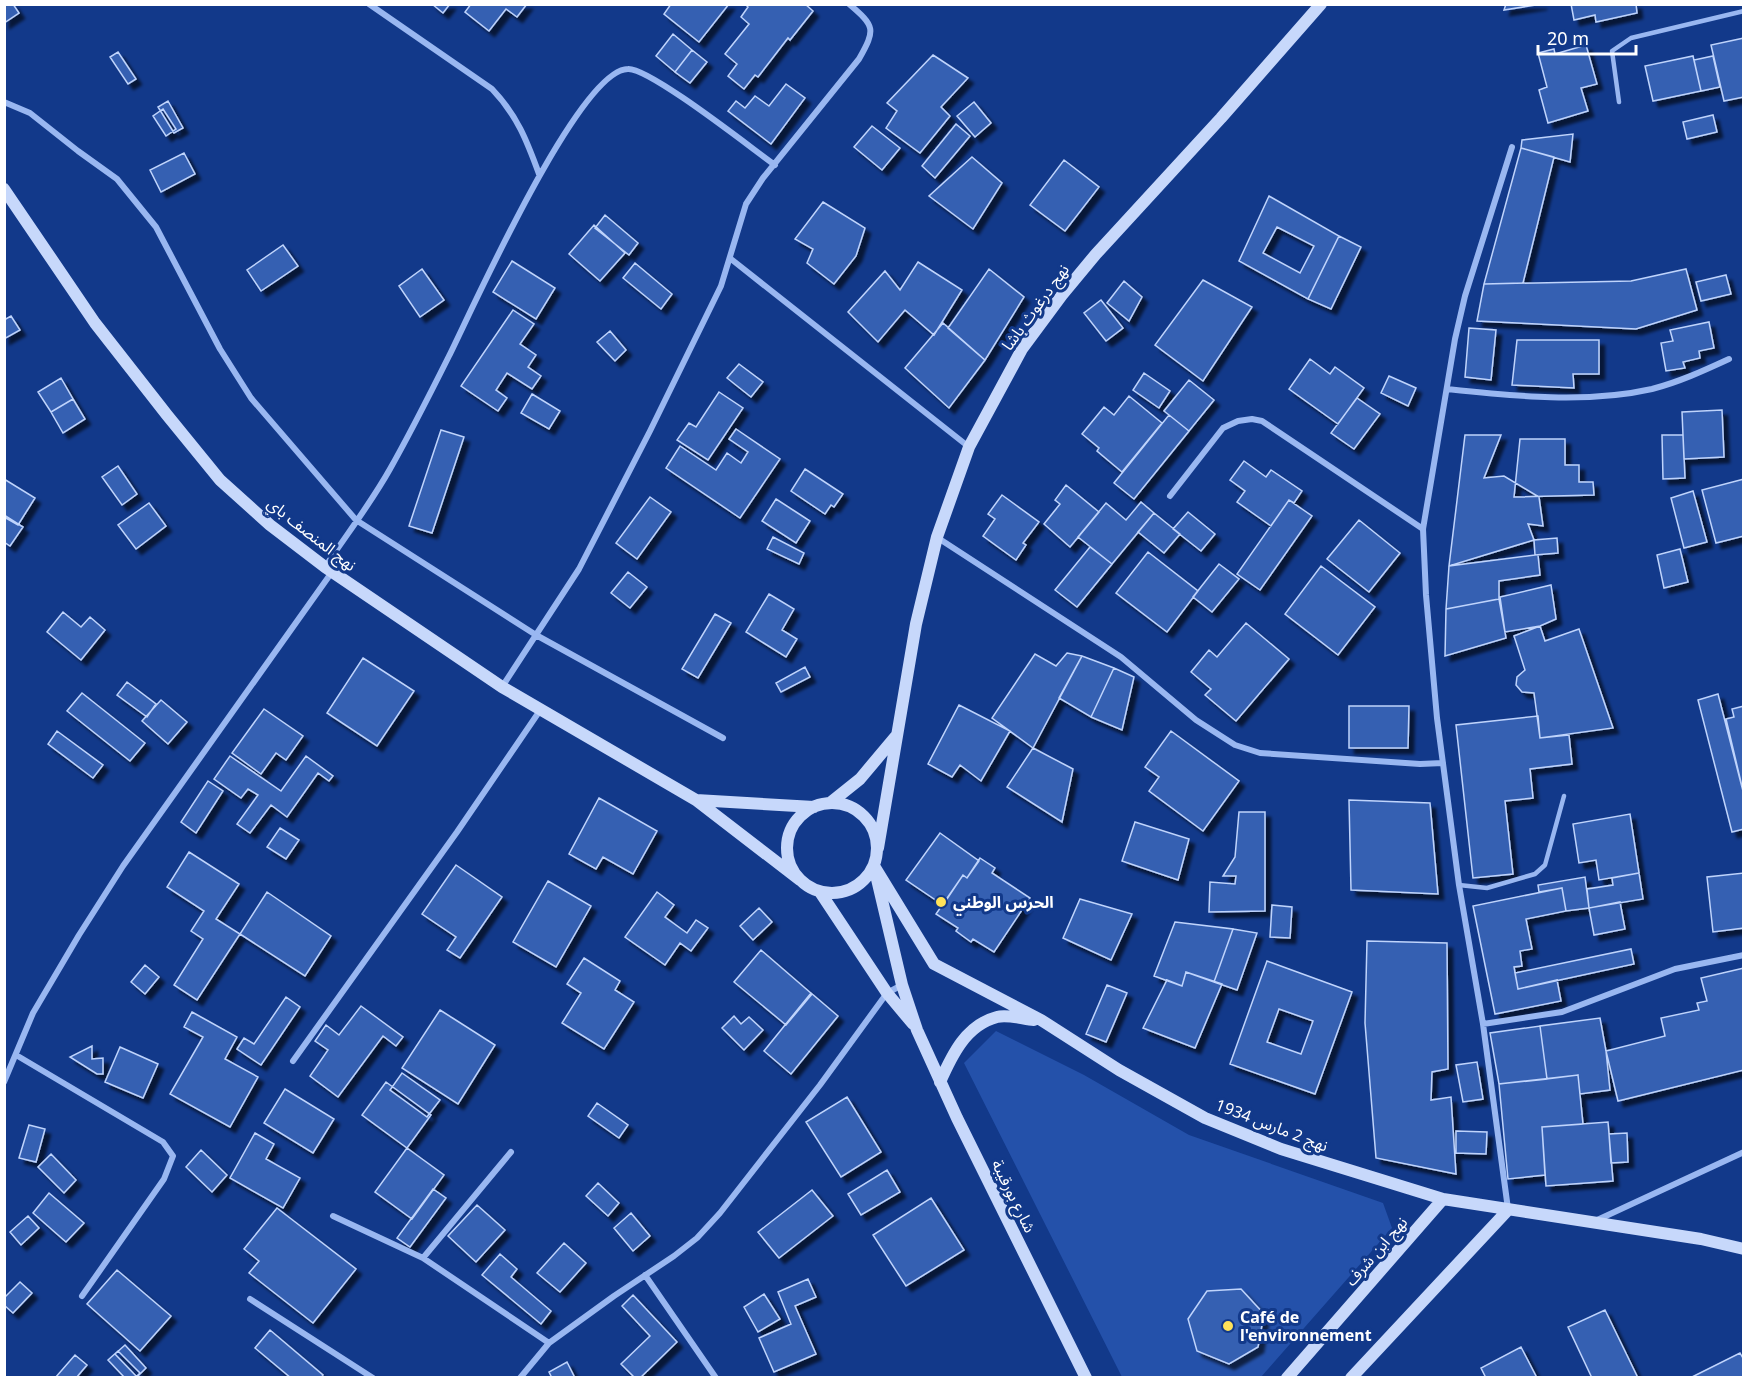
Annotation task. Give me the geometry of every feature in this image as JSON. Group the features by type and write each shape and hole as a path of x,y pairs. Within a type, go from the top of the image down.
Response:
{"main road":[{"name":"نهج درغوث باشا","path":"878,848 916,624 937,537 969,447 1022,349 1062,295 1096,254 1322,4"},
{"name":"نهج المنصف باي","path":"4,189 95,323 220,480 270,525 328,570 502,687 696,800"},
{"path":"830,803 860,779 897,735"},
{"path":"696,800 814,807 830,803 845,805 858,811 869,821 878,848 874,866 857,886 833,894 820,892 800,880 696,800"},
{"path":"800,880 789,862 788,840 793,826 801,815 814,807"},
{"name":"شارع بورقيبة","path":"874,866 902,985 917,1030 940,1082 1086,1377"},
{"name":"نهج 2 مارس 1934","path":"874,866 934,964 1041,1020 1119,1070 1205,1118 1281,1149 1443,1199 1701,1239 1743,1249"},
{"name":"شارع بورقيبة","path":"820,892 887,993 917,1030"},
{"path":"940,1082 952,1054 968,1034 986,1022 999,1016 1041,1020"},
{"name":"نهج ابن شرف","path":"1287,1377 1443,1199"},
{"path":"1351,1377 1508,1209"}],"street":[{"path":"369,4 492,89 506,103 524,132 539,174"},
{"path":"502,687 584,558 655,421 721,286 746,204 763,178 859,58 870,39 871,27 868,21 849,4"},
{"path":"4,1082 33,1013 79,935 328,570 356,520 389,471 539,174 591,95 604,81 618,71 628,68 639,71 681,97 775,165"},
{"path":"4,102 30,113 117,179 156,226 220,350 251,398 356,520 536,635 723,738"},
{"path":"1508,1209 1483,1024 1459,885 1443,763 1426,595 1423,529 1465,296 1512,147"},
{"path":"731,259 969,447"},
{"path":"1447,389 1533,396 1619,394 1670,384 1729,359"},
{"path":"1170,496 1223,428 1238,421 1252,419 1262,422 1423,529"},
{"path":"937,537 1120,657 1196,720 1235,745 1260,753 1420,764 1443,763"},
{"path":"294,1061 458,832 541,709"},
{"path":"1483,1024 1562,1012 1676,969 1743,955"},
{"path":"520,1377 549,1343 697,1238 720,1214 820,1085 887,993 902,985"},
{"path":"16,1055 163,1142 173,1156 164,1179 82,1296"},
{"path":"423,1258 511,1152"},
{"path":"1592,1222 1743,1152"},
{"path":"333,1216 423,1258 549,1343"},
{"path":"645,1275 716,1377"},
{"path":"250,1299 373,1377"}],"lane":[{"path":"1619,102 1612,51 1631,38 1743,11"},
{"path":"1459,885 1487,888 1535,874 1545,865 1564,796"}],"shaded area":[{"path":"996,1031 1084,1075 1189,1135 1383,1203 1392,1228 1261,1377 1122,1377 964,1063"}],"building":[{"path":"4,4 13,4 19,13 4,23"},
{"path":"432,4 450,4 443,13"},
{"path":"471,4 527,4 517,17 506,9 489,31 465,12"},
{"path":"671,4 729,4 699,42 664,14"},
{"path":"745,4 805,4 813,11 790,40 788,38 758,77 755,75 744,89 728,76 737,64 725,54 749,24 741,17 748,7"},
{"path":"1506,4 1542,4 1504,10"},
{"path":"1571,4 1636,4 1637,13 1596,22 1595,15 1574,20"},
{"path":"673,34 692,50 675,72 656,56"},
{"path":"1744,38 1744,97 1724,101 1711,45"},
{"path":"1586,45 1597,84 1581,88 1588,111 1548,123 1539,90 1547,87 1538,53 1554,49 1555,54"},
{"path":"692,50 707,62 690,83 675,72"},
{"path":"118,52 136,79 128,84 110,57"},
{"path":"933,55 968,78 941,107 950,116 920,153 886,128 897,111 887,103"},
{"path":"1693,56 1701,91 1653,101 1645,66"},
{"path":"1713,56 1720,87 1701,91 1694,60"},
{"path":"786,84 805,98 771,144 728,111 736,101 745,108 755,96 769,106"},
{"path":"168,101 183,128 174,133 158,107"},
{"path":"974,102 991,123 975,137 957,116"},
{"path":"163,109 176,129 166,136 153,116"},
{"path":"1713,115 1717,132 1687,139 1683,122"},
{"path":"956,124 970,136 935,178 922,166"},
{"path":"872,126 900,148 882,170 854,147"},
{"path":"1573,134 1570,162 1521,148 1522,140"},
{"path":"1521,148 1554,157 1523,283 1484,284"},
{"path":"184,153 195,174 161,192 150,170"},
{"path":"972,157 1002,183 973,229 929,196"},
{"path":"1064,160 1099,187 1065,231 1030,205"},
{"path":"1269,196 1339,236 1308,299 1239,261","holes":["1277,227 1314,246 1300,273 1263,253"]},
{"path":"823,202 865,228 856,256 834,284 807,263 813,249 795,239"},
{"path":"605,215 638,243 629,255 595,228"},
{"path":"594,225 625,253 600,281 569,254"},
{"path":"1339,236 1361,247 1331,309 1308,299"},
{"path":"283,245 298,266 261,291 247,270"},
{"path":"512,261 555,288 536,319 493,292"},
{"path":"918,262 962,290 934,335 905,310 878,342 848,312 885,271 900,290"},
{"path":"635,263 672,294 661,309 623,278"},
{"path":"422,269 444,300 420,317 399,286"},
{"path":"989,269 1024,297 985,360 948,328"},
{"path":"1686,269 1697,310 1636,329 1477,321 1484,284 1631,281"},
{"path":"1726,275 1731,294 1701,301 1696,282"},
{"path":"1203,280 1252,307 1203,381 1155,345"},
{"path":"1124,281 1142,297 1129,321 1107,303"},
{"path":"1101,300 1123,328 1106,341 1084,313"},
{"path":"513,310 534,324 520,344 536,355 528,367 541,376 532,389 507,373 496,390 507,398 498,411 461,386"},
{"path":"11,316 20,330 4,339 4,320"},
{"path":"1709,322 1714,348 1699,351 1700,358 1683,362 1685,368 1666,371 1661,343 1673,341 1670,330"},
{"path":"943,323 985,360 949,408 905,368"},
{"path":"1469,328 1496,330 1491,380 1465,377"},
{"path":"610,331 626,350 615,361 597,342"},
{"path":"1517,340 1599,340 1599,374 1573,374 1574,388 1512,385"},
{"path":"1310,359 1330,374 1335,367 1364,388 1338,424 1289,389"},
{"path":"739,364 763,382 751,397 727,378"},
{"path":"1144,373 1170,391 1159,408 1133,390"},
{"path":"1389,376 1416,388 1408,406 1381,393"},
{"path":"61,378 73,399 51,412 38,392"},
{"path":"1189,380 1214,400 1189,431 1164,411"},
{"path":"719,392 743,408 708,460 677,440 689,423 696,427"},
{"path":"532,394 560,411 549,429 521,413"},
{"path":"1129,396 1162,423 1122,472 1097,451 1099,448 1082,434 1104,407 1114,415"},
{"path":"1357,398 1380,414 1354,449 1331,433"},
{"path":"73,399 85,419 63,433 51,412"},
{"path":"1722,410 1724,457 1684,459 1682,412"},
{"path":"1169,415 1189,431 1134,499 1114,483"},
{"path":"736,429 780,459 740,518 666,468 680,446 716,470 727,453 741,463 748,452 729,439"},
{"path":"441,430 464,437 432,533 409,526"},
{"path":"1465,435 1501,435 1484,478 1504,476 1539,497 1543,526 1528,524 1534,540 1449,566"},
{"path":"1662,435 1683,435 1685,478 1663,479"},
{"path":"1520,439 1565,439 1565,465 1579,465 1579,482 1593,482 1594,495 1514,497"},
{"path":"1244,461 1266,477 1271,470 1302,491 1294,503 1289,500 1271,526 1237,502 1245,491 1230,480"},
{"path":"118,466 137,494 122,505 102,477"},
{"path":"805,469 843,494 834,507 831,505 825,514 791,491"},
{"path":"4,479 35,498 18,525 4,517"},
{"path":"1744,479 1744,536 1716,543 1702,490"},
{"path":"1066,485 1099,512 1070,547 1044,524 1060,504 1055,500"},
{"path":"1693,491 1707,542 1684,548 1671,498"},
{"path":"1002,495 1039,522 1023,543 1026,545 1016,560 983,536 995,519 988,514"},
{"path":"650,497 671,512 637,559 616,543"},
{"path":"776,499 810,521 796,543 762,521"},
{"path":"1289,500 1312,516 1260,590 1237,574"},
{"path":"1141,502 1154,513 1112,564 1078,537 1106,503 1126,520"},
{"path":"149,503 166,526 136,549 118,525"},
{"path":"1188,512 1215,534 1201,551 1173,529"},
{"path":"1154,513 1180,534 1164,553 1138,532"},
{"path":"4,515 23,527 10,546 4,542"},
{"path":"1359,520 1400,553 1369,592 1327,559"},
{"path":"773,537 804,553 799,564 767,549"},
{"path":"1557,538 1558,553 1535,555 1534,540"},
{"path":"1090,547 1112,564 1077,607 1055,590"},
{"path":"1680,549 1688,582 1664,588 1657,555"},
{"path":"1148,552 1198,591 1167,632 1116,593"},
{"path":"1538,555 1540,575 1499,581 1499,599 1446,609 1449,566"},
{"path":"1219,564 1239,579 1212,612 1193,597"},
{"path":"1321,566 1375,607 1338,655 1285,614"},
{"path":"628,572 647,587 630,608 611,593"},
{"path":"1551,585 1556,619 1540,626 1505,632 1500,597"},
{"path":"769,594 794,609 782,630 797,639 786,657 746,632"},
{"path":"1499,599 1506,638 1445,656 1446,609"},
{"path":"63,612 81,627 90,617 105,630 81,660 47,632"},
{"path":"715,614 731,623 698,678 682,669"},
{"path":"1246,623 1289,659 1236,721 1205,695 1211,689 1191,672 1209,650 1217,657"},
{"path":"1540,626 1545,641 1579,629 1613,728 1540,738 1534,693 1522,692 1516,685 1517,677 1525,670 1514,636"},
{"path":"1067,653 1082,656 1033,748 992,718 1035,654 1056,666"},
{"path":"1082,656 1114,668 1091,717 1059,698"},
{"path":"363,658 414,691 377,746 327,713"},
{"path":"805,667 810,677 781,692 776,683"},
{"path":"1114,668 1134,677 1122,730 1091,717"},
{"path":"127,682 156,704 147,717 117,695"},
{"path":"82,693 145,743 130,761 67,711"},
{"path":"1718,694 1744,795 1744,829 1732,832 1698,700"},
{"path":"161,700 187,722 168,744 142,721"},
{"path":"959,705 1010,731 981,781 960,765 952,777 928,764"},
{"path":"1349,706 1409,706 1408,748 1349,748"},
{"path":"1744,706 1744,795 1726,719 1734,717 1732,709"},
{"path":"264,709 303,736 286,760 276,753 261,774 232,753"},
{"path":"1538,716 1540,738 1569,735 1572,764 1530,769 1533,798 1505,801 1513,874 1473,878 1456,725"},
{"path":"57,731 103,765 93,778 48,744"},
{"path":"1171,731 1239,781 1203,831 1149,791 1159,777 1145,767"},
{"path":"1033,748 1073,769 1062,822 1007,787"},
{"path":"230,756 281,791 306,756 333,776 329,781 318,773 287,817 271,805 250,833 237,824 258,795 248,789 241,798 214,779"},
{"path":"208,781 223,791 196,833 181,822"},
{"path":"599,798 657,831 633,874 603,857 596,869 569,854"},
{"path":"1349,800 1430,803 1438,894 1351,890"},
{"path":"1239,812 1265,812 1265,911 1209,912 1210,882 1235,884 1236,876 1223,876 1235,857"},
{"path":"1630,814 1639,873 1599,880 1596,860 1579,863 1573,824"},
{"path":"1135,822 1189,839 1178,880 1122,861"},
{"path":"280,828 299,840 286,859 267,847"},
{"path":"940,833 979,861 967,878 963,875 943,905 906,880"},
{"path":"189,852 239,884 216,919 240,934 197,1000 174,985 203,939 191,931 204,911 167,887"},
{"path":"980,858 995,868 992,873 1030,898 994,952 973,939 971,942 956,931 958,928 936,914 963,875 967,878"},
{"path":"456,865 502,897 460,958 447,950 456,937 422,914"},
{"path":"1639,873 1643,899 1589,908 1587,889 1613,885 1612,878"},
{"path":"1744,873 1744,928 1713,932 1707,877"},
{"path":"1585,877 1589,908 1566,911 1562,888 1539,892 1538,885"},
{"path":"548,881 591,906 556,967 513,942"},
{"path":"1562,888 1566,911 1526,919 1532,949 1520,951 1522,966 1514,967 1518,989 1557,980 1561,1001 1495,1014 1473,906"},
{"path":"267,892 331,936 305,976 240,934"},
{"path":"657,892 674,905 665,917 687,933 696,920 708,928 691,951 680,943 665,965 625,937"},
{"path":"1080,899 1132,914 1111,960 1063,938"},
{"path":"1620,902 1625,929 1594,935 1589,908"},
{"path":"1272,905 1292,907 1290,938 1270,937"},
{"path":"759,908 772,922 753,940 740,926"},
{"path":"1175,922 1233,929 1214,982 1186,972 1182,986 1154,976"},
{"path":"1233,929 1257,933 1237,990 1214,982"},
{"path":"1367,941 1447,943 1448,1069 1432,1072 1431,1100 1451,1097 1456,1174 1376,1158 1365,1023"},
{"path":"1631,949 1634,964 1518,989 1515,973"},
{"path":"761,950 812,994 786,1025 734,982"},
{"path":"584,958 620,981 615,990 634,1002 604,1049 562,1023 581,993 567,984"},
{"path":"1267,961 1352,992 1315,1094 1230,1064","holes":["1279,1009 1313,1021 1301,1054 1267,1042"]},
{"path":"145,965 159,977 145,994 131,982"},
{"path":"1744,968 1744,1070 1618,1101 1606,1051 1665,1036 1661,1018 1699,1010 1697,1003 1707,1001 1701,978"},
{"path":"1186,972 1222,984 1195,1048 1143,1028 1167,980 1182,986"},
{"path":"1107,985 1127,993 1106,1042 1086,1034"},
{"path":"811,993 838,1016 791,1074 764,1051"},
{"path":"286,997 300,1007 261,1065 237,1049 244,1038 254,1044"},
{"path":"361,1006 403,1037 396,1046 383,1036 338,1097 310,1076 328,1050 315,1041 326,1025 339,1035"},
{"path":"440,1010 495,1045 458,1104 402,1068"},
{"path":"192,1012 237,1037 225,1059 258,1077 230,1127 170,1094 203,1037 184,1027"},
{"path":"734,1016 741,1024 749,1017 763,1030 744,1050 722,1028"},
{"path":"1600,1018 1610,1090 1580,1094 1578,1075 1547,1079 1540,1026"},
{"path":"1540,1026 1547,1079 1499,1084 1490,1033"},
{"path":"92,1046 92,1059 103,1058 103,1074 97,1074 70,1057"},
{"path":"120,1047 158,1064 143,1098 105,1082"},
{"path":"1477,1062 1483,1099 1463,1102 1456,1065"},
{"path":"402,1073 440,1100 427,1117 390,1090"},
{"path":"1578,1075 1583,1124 1542,1127 1545,1175 1508,1179 1499,1084"},
{"path":"386,1082 431,1115 407,1148 362,1115"},
{"path":"285,1089 334,1119 313,1153 264,1123"},
{"path":"847,1097 881,1152 841,1177 806,1122"},
{"path":"597,1103 628,1125 619,1138 588,1116"},
{"path":"1608,1122 1613,1181 1546,1186 1542,1127"},
{"path":"29,1125 45,1129 36,1162 19,1158"},
{"path":"1456,1131 1487,1132 1486,1154 1456,1153"},
{"path":"255,1133 274,1144 266,1159 300,1178 283,1208 230,1178"},
{"path":"1627,1133 1628,1162 1611,1163 1609,1134"},
{"path":"407,1148 444,1175 412,1219 375,1192"},
{"path":"201,1150 227,1175 212,1192 186,1167"},
{"path":"51,1154 76,1180 64,1193 38,1167"},
{"path":"887,1170 900,1192 861,1215 848,1194"},
{"path":"598,1183 619,1203 608,1216 586,1196"},
{"path":"433,1189 446,1198 410,1247 397,1238"},
{"path":"812,1190 833,1216 779,1258 758,1232"},
{"path":"49,1193 84,1223 66,1242 33,1213"},
{"path":"931,1198 964,1250 906,1286 873,1235"},
{"path":"477,1205 505,1230 476,1262 448,1236"},
{"path":"277,1208 356,1269 313,1323 249,1273 259,1261 244,1249"},
{"path":"631,1213 650,1236 633,1251 614,1228"},
{"path":"28,1216 39,1228 21,1245 10,1232"},
{"path":"564,1243 586,1263 560,1292 537,1273"},
{"path":"500,1254 517,1269 511,1277 551,1311 541,1324 482,1275"},
{"path":"117,1270 171,1316 140,1351 87,1304"},
{"path":"808,1279 816,1297 795,1306 816,1354 774,1372 759,1338 791,1324 778,1292"},
{"path":"20,1282 32,1293 13,1313 4,1305 4,1298"},
{"path":"1241,1289 1264,1314 1258,1347 1229,1364 1197,1351 1188,1319 1207,1291"},
{"path":"764,1294 780,1319 758,1332 744,1307"},
{"path":"633,1295 677,1342 640,1378 635,1378 621,1364 650,1336 622,1306"},
{"path":"1605,1310 1638,1378 1592,1378 1568,1327"},
{"path":"270,1330 323,1375 321,1378 291,1378 255,1348"},
{"path":"125,1345 146,1368 137,1377 115,1354"},
{"path":"1521,1347 1537,1378 1486,1378 1481,1368"},
{"path":"118,1351 140,1373 135,1378 125,1378 108,1360"},
{"path":"1740,1353 1744,1360 1744,1378 1690,1378"},
{"path":"75,1355 87,1365 76,1378 55,1378"},
{"path":"567,1362 575,1378 552,1378 549,1372"}],"place":[{"name":"الحرس الوطني","path":"941,902"},
{"name":"Café de l'environnement","path":"1228,1326"}]}
